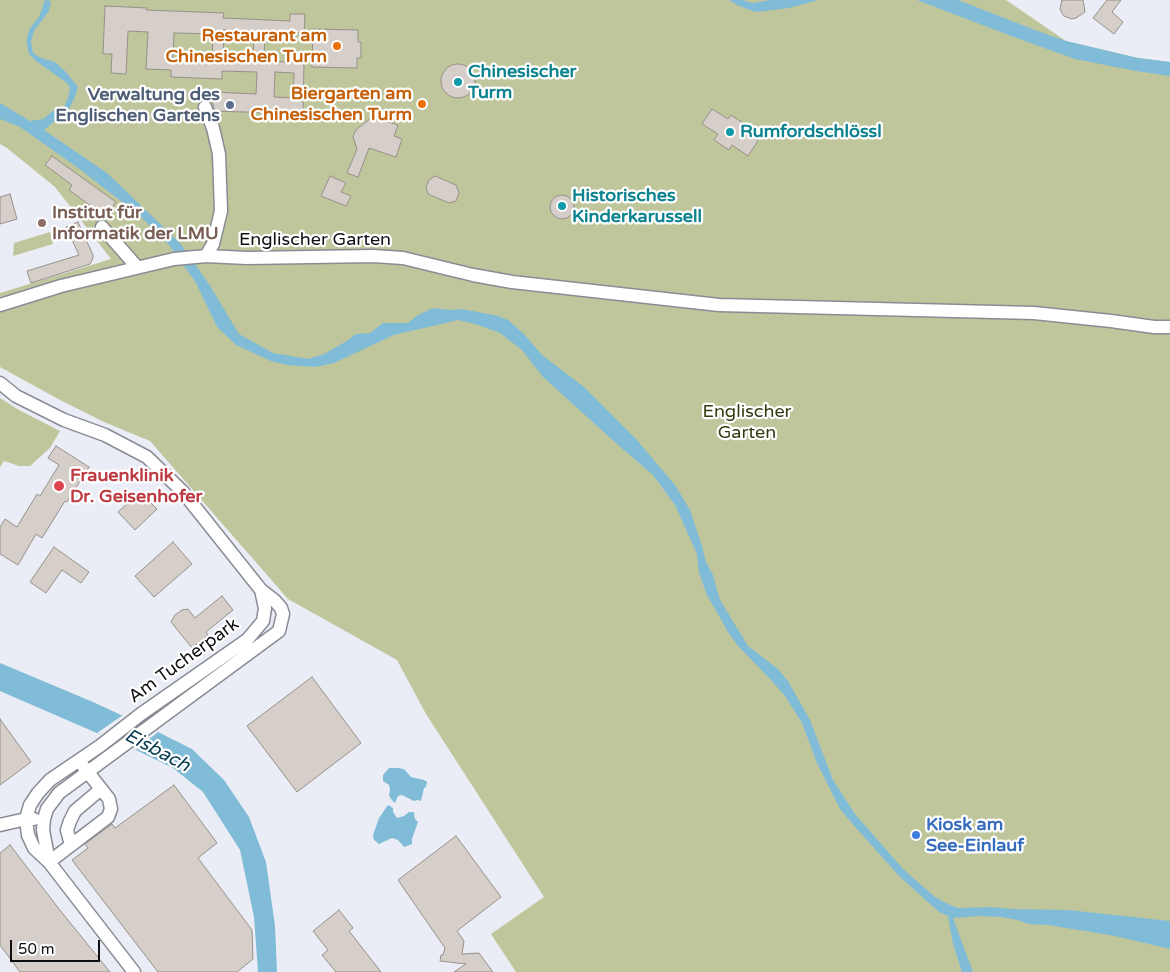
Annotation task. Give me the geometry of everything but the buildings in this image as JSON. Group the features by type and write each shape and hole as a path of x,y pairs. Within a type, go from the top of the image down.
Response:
{"street":[{"path":"201,257 213,244 222,211 219,154 213,128 205,107"},
{"path":"0,306 61,286 137,268 102,227"},
{"name":"Englischer Garten","path":"137,268 174,259 201,257 373,256 403,258 473,275 512,282 719,305 1034,314 1154,327 1170,327"},
{"path":"0,383 16,396 64,420 105,435 147,457 183,492 261,590"},
{"name":"Am Tucherpark","path":"26,819 30,805 50,780 247,640 263,621 265,608 261,590"},
{"name":"Am Tucherpark","path":"44,819 47,809 59,793 279,631 283,614 281,608 261,590"},
{"path":"49,862 108,816 112,809 109,799 78,760"},
{"path":"71,845 67,830 72,816 75,811 101,789"},
{"path":"26,819 28,835 34,848 49,862 134,972"},
{"path":"0,825 26,819 44,819 43,830 49,862"}],"green space":[{"name":"Englischer Garten","path":"0,0 1006,0 1066,41 1138,58 1170,62 1170,972 516,972 491,934 544,897 426,714 397,660 288,599 150,441 104,422 0,367 0,293 111,259 55,187 0,144"},
{"path":"50,232 53,244 13,256 14,243"},
{"path":"0,398 60,431 50,448 30,466 19,466 4,461 0,467"}],"water":[{"path":"45,0 51,1 49,11 34,31 31,42 33,53 41,58 55,62 78,87 69,109 44,130 107,173 180,243 209,284 239,334 273,353 308,359 324,354 356,334 370,333 383,323 408,323 418,315 433,308 462,309 498,316 508,320 524,334 542,355 584,387 636,439 675,485 690,510 720,600 748,646 778,669 788,681 810,720 833,780 855,814 903,869 935,897 958,908 991,907 1068,910 1170,921 1170,949 1115,936 1048,925 1028,924 1001,917 953,918 973,972 962,972 953,944 948,916 939,912 900,877 840,809 817,763 802,723 785,696 738,646 728,632 707,595 699,573 697,554 675,505 653,475 543,377 522,350 500,333 475,324 458,320 394,335 334,363 315,367 287,365 271,361 236,345 217,327 196,283 170,246 139,215 78,168 20,127 0,119 0,103 30,121 43,119 53,111 64,107 68,98 70,88 67,83 36,61 29,54 27,46 30,28 39,17"},
{"path":"729,0 743,0 752,3 771,0 818,0 789,8 756,12"},
{"path":"917,0 958,0 1066,41 1138,58 1170,62 1170,76 1075,59"},
{"name":"Eisbach","path":"0,663 93,702 192,749 224,780 249,817 266,862 275,926 277,972 258,972 254,917 240,850 203,792 173,768 0,691"},
{"path":"389,768 404,769 411,777 427,782 421,801 414,801 402,795 398,796 395,803 391,799 389,785 383,781 383,775"},
{"path":"388,805 393,808 397,818 409,812 414,812 415,819 418,822 412,844 404,847 398,840 392,838 379,844 374,840 373,835 379,818"}],"pier":[{"path":"123,715 158,732 136,750 97,733"}],"place":[{"name":"Restaurant am Chinesischen Turm","path":"337,46"},
{"name":"Chinesischer Turm","path":"458,82"},
{"name":"Biergarten am Chinesischen Turm","path":"422,104"},
{"name":"Verwaltung des Englischen Gartens","path":"230,105"},
{"name":"Rumfordschlössl","path":"730,132"},
{"name":"Historisches Kinderkarussell","path":"562,206"},
{"name":"Institut für Informatik der LMU","path":"42,223"},
{"name":"Frauenklinik Dr. Geisenhofer","path":"59,486"},
{"name":"Kiosk am See-Einlauf","path":"916,835"}]}
